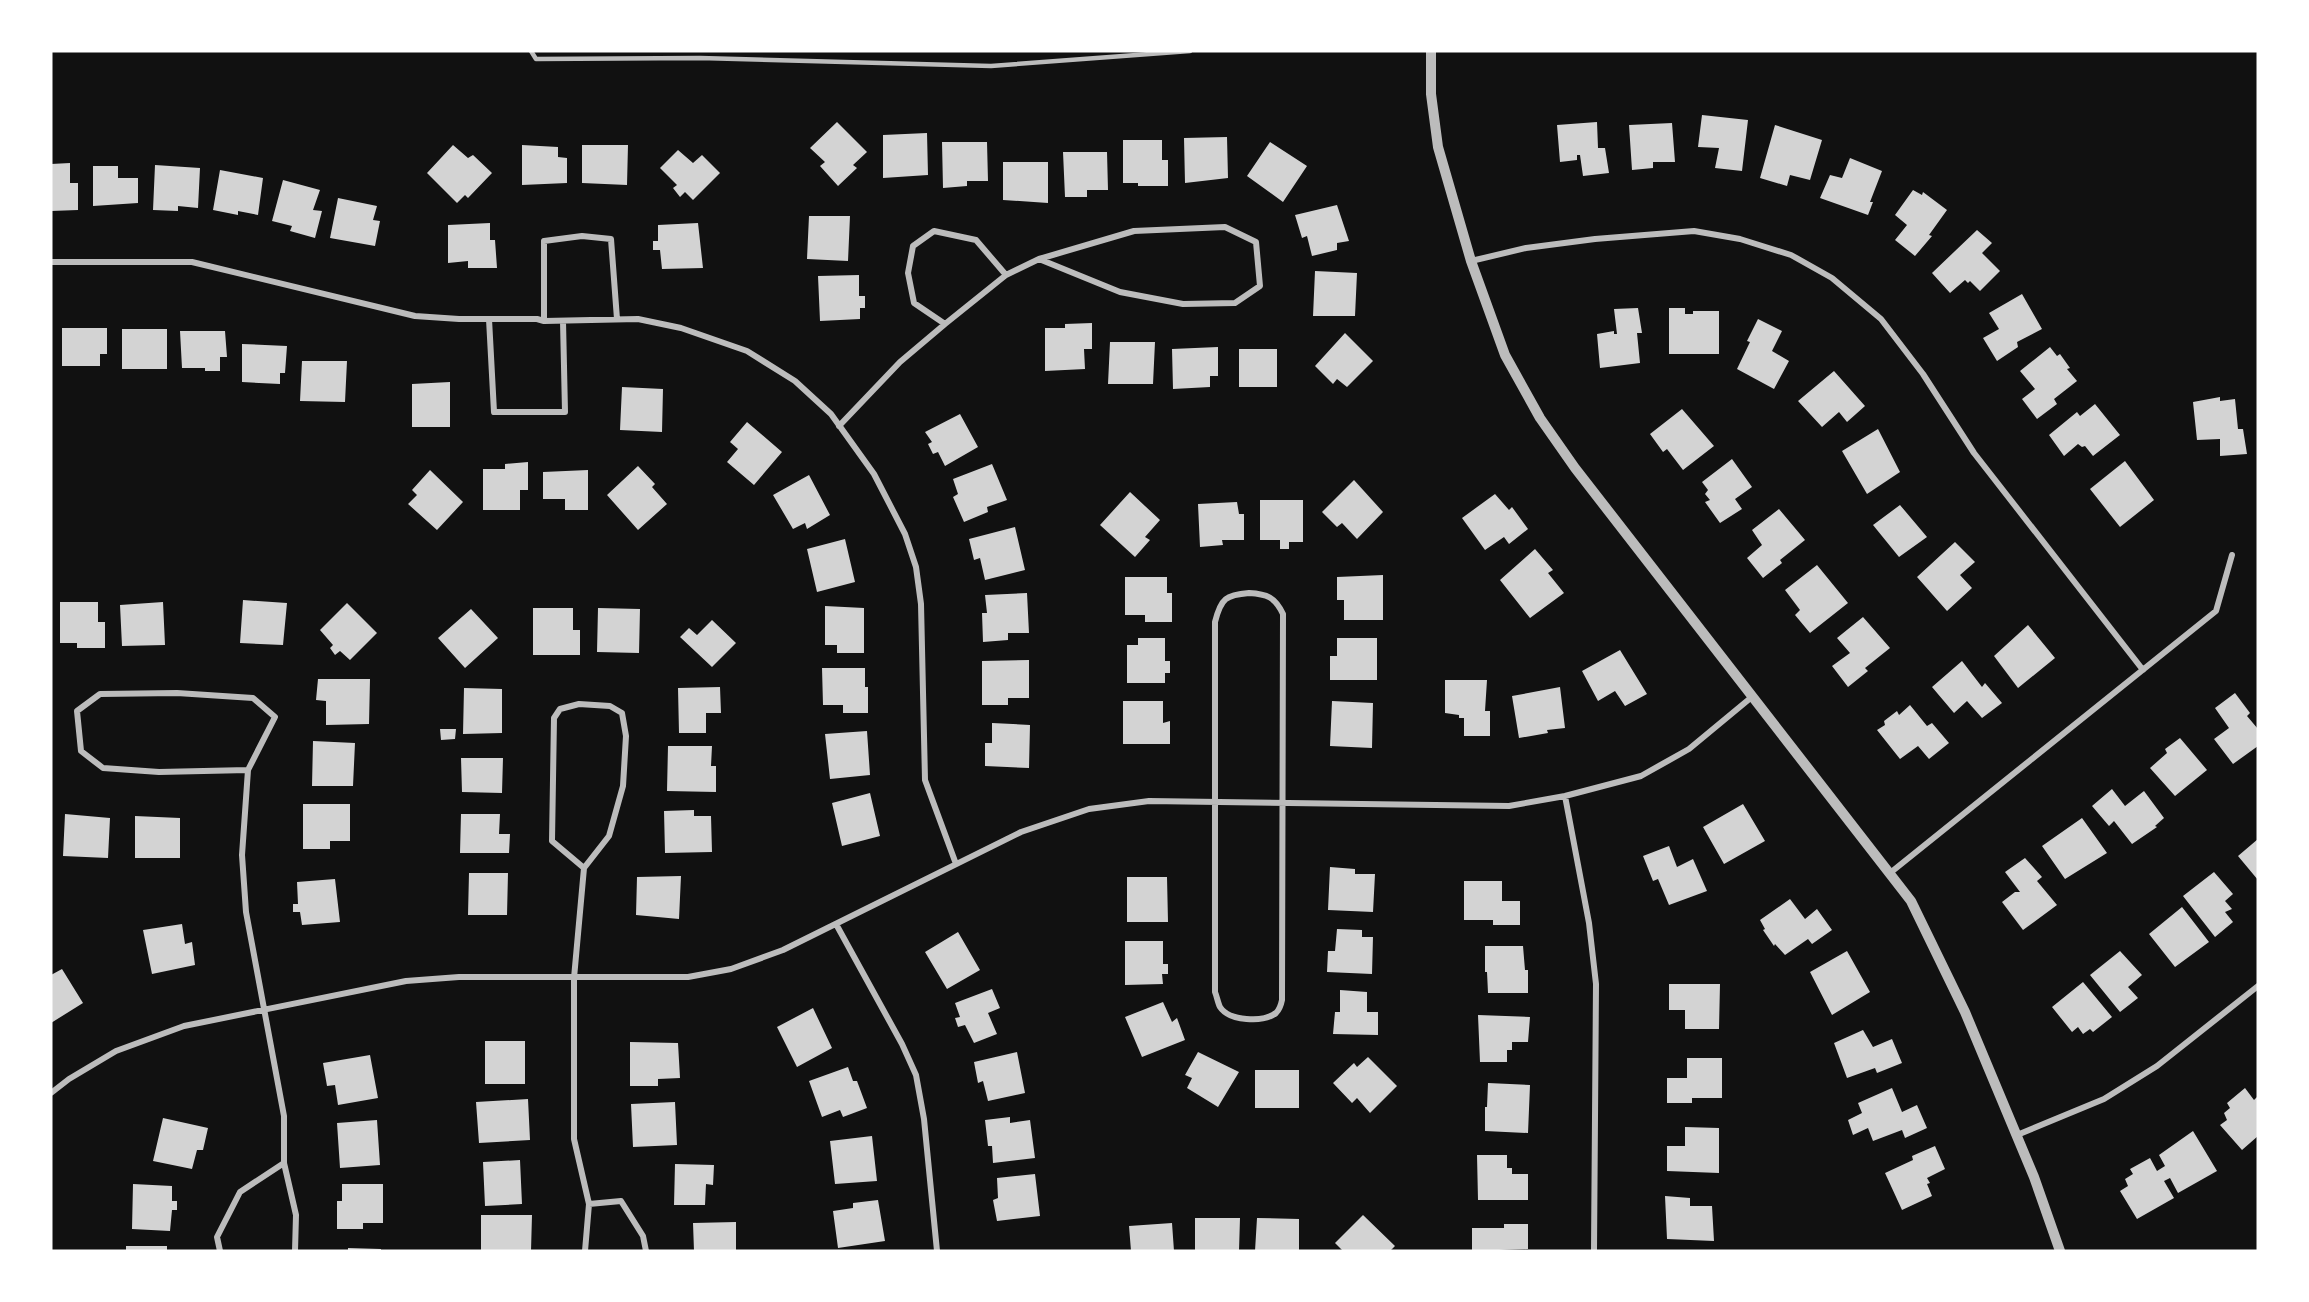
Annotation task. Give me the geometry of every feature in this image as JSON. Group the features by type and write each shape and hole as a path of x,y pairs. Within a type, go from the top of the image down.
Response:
{"street":[{"path":"1431,51 1431,94 1438,147 1471,261 1504,355 1540,418 1575,468 1911,901 1965,1012 2034,1176 2060,1251"},
{"path":"839,426 900,362 945,324 1006,275 1039,259 1134,231 1225,227 1256,242 1260,286 1234,303 1183,304 1120,292 1039,259"},
{"path":"945,324 914,303 908,273 913,246 934,231 976,240 1006,275"},
{"path":"1471,261 1526,248 1595,239 1694,231 1740,239 1791,255 1832,278 1881,318 1923,374 1974,453 2143,670"},
{"path":"544,321 544,241 582,236 611,239 617,319"},
{"path":"51,262 192,261 415,316 544,321 638,318 681,328 747,351 795,381 831,414 874,474 905,534 916,567 921,604 925,780 956,864"},
{"path":"489,319 494,412 565,412 563,321"},
{"path":"1890,873 2216,612 2232,555"},
{"path":"1266,594 1277,602 1283,614 1282,1000 1278,1011 1270,1016 1254,1018 1233,1016 1221,1008 1215,993 1214,801 1215,622 1218,610 1224,599 1233,595 1266,594"},
{"path":"248,770 159,772 103,768 81,751 77,711 100,694 177,693 253,698 275,717 248,770 242,855 246,912 284,1116 284,1163 296,1215 295,1251"},
{"path":"51,1093 69,1079 116,1051 184,1026 406,981 459,977 688,976 731,969 783,950 1021,832 1089,809 1149,801 1284,801 1509,806 1565,796 1641,776 1689,748 1753,696"},
{"path":"585,868 552,841 554,718 560,709 579,704 610,706 622,712 626,736 623,786 609,836 585,868 574,978 574,1139 589,1204 585,1251"},
{"path":"1565,796 1589,923 1596,984 1594,1251"},
{"path":"836,924 902,1044 916,1075 924,1119 937,1251"},
{"path":"2017,1135 2104,1099 2157,1066 2258,986"},
{"path":"220,1251 217,1237 240,1192 284,1163"},
{"path":"589,1204 621,1201 643,1236 646,1251"}],"lane":[{"path":"531,51 536,59 700,58 991,66 1190,51"}],"building":[{"path":"1702,115 1748,120 1742,171 1715,168 1719,148 1698,147"},
{"path":"837,122 867,152 853,165 857,168 838,186 820,166 825,162 810,148"},
{"path":"1597,122 1598,148 1605,148 1609,173 1583,176 1580,155 1577,155 1577,160 1560,162 1557,125"},
{"path":"1672,123 1675,162 1653,162 1653,168 1632,170 1629,125"},
{"path":"1775,125 1822,140 1810,180 1790,175 1787,186 1760,178"},
{"path":"927,133 928,175 883,178 883,135"},
{"path":"1227,137 1228,178 1185,183 1184,138"},
{"path":"1123,140 1162,140 1162,160 1168,160 1168,186 1138,186 1138,183 1123,183"},
{"path":"942,142 987,142 988,181 967,181 967,186 943,188"},
{"path":"1270,142 1307,166 1283,202 1247,176"},
{"path":"453,145 468,158 473,155 492,173 468,198 465,195 457,203 427,173"},
{"path":"522,145 558,147 558,157 567,158 567,183 522,185"},
{"path":"582,145 628,145 627,185 582,183"},
{"path":"678,150 693,163 702,155 720,173 693,200 685,192 680,197 673,188 677,185 660,168"},
{"path":"1063,152 1107,152 1108,190 1087,190 1087,197 1065,197"},
{"path":"1850,158 1882,171 1870,202 1873,202 1868,215 1820,198 1830,175 1842,178"},
{"path":"1003,162 1048,162 1048,203 1003,200"},
{"path":"70,163 70,183 78,183 78,210 51,211 51,164"},
{"path":"155,165 200,168 198,208 178,206 178,211 153,210"},
{"path":"93,166 118,166 118,178 138,178 138,203 93,206"},
{"path":"220,170 263,178 258,215 238,211 238,215 213,210"},
{"path":"283,180 320,190 313,210 322,211 315,238 290,231 292,226 272,221"},
{"path":"1913,190 1922,195 1923,192 1947,210 1929,235 1932,236 1915,256 1895,240 1907,225 1895,215"},
{"path":"338,198 377,206 373,220 380,221 375,246 330,238"},
{"path":"1337,205 1349,241 1337,243 1337,250 1312,256 1307,236 1302,238 1295,215"},
{"path":"809,216 850,216 848,261 807,259"},
{"path":"490,223 490,240 495,240 497,268 468,268 468,261 448,263 448,225"},
{"path":"698,223 703,268 662,269 660,250 653,250 653,241 658,241 658,225"},
{"path":"1977,230 1992,243 1982,253 2000,271 1980,291 1970,281 1968,283 1965,280 1950,293 1932,273"},
{"path":"1315,271 1357,273 1355,316 1313,316"},
{"path":"859,275 859,296 865,296 865,308 860,308 860,319 820,321 818,276"},
{"path":"2022,294 2042,329 2017,342 2018,347 1997,361 1983,338 1999,329 1989,313"},
{"path":"1638,308 1642,333 1637,333 1640,363 1600,368 1597,334 1614,331 1614,334 1617,334 1614,309"},
{"path":"1669,308 1685,308 1685,314 1693,314 1693,311 1719,311 1719,354 1669,354"},
{"path":"1758,319 1782,331 1772,351 1789,361 1774,389 1737,369"},
{"path":"1092,323 1092,349 1084,349 1085,369 1045,371 1045,328 1065,328 1065,324"},
{"path":"62,328 107,328 107,354 100,354 100,366 62,366"},
{"path":"122,329 167,329 167,369 122,369"},
{"path":"180,331 225,331 227,357 220,357 220,371 205,371 205,368 182,368"},
{"path":"1345,333 1373,361 1347,387 1337,379 1333,384 1315,366"},
{"path":"1110,342 1155,342 1153,384 1108,384"},
{"path":"242,344 287,346 285,373 280,373 280,384 242,382"},
{"path":"1218,347 1218,376 1210,376 1210,387 1173,389 1172,349"},
{"path":"2050,347 2057,356 2060,354 2070,368 2067,369 2077,381 2054,399 2057,404 2037,419 2022,399 2035,389 2020,371"},
{"path":"1239,349 1277,349 1277,387 1239,387"},
{"path":"302,361 347,361 345,402 300,401"},
{"path":"1834,371 1865,406 1847,422 1839,412 1822,427 1798,401"},
{"path":"450,382 450,427 412,427 412,384"},
{"path":"622,387 663,389 662,432 620,430"},
{"path":"2220,397 2220,401 2235,399 2238,429 2243,429 2247,454 2220,456 2220,439 2197,440 2193,402"},
{"path":"2095,404 2120,435 2093,456 2085,446 2078,444 2064,456 2049,435 2077,412 2080,416"},
{"path":"1682,409 1714,446 1683,470 1667,449 1663,452 1650,434"},
{"path":"960,414 978,447 945,466 938,452 933,454 928,444 932,442 925,432"},
{"path":"747,422 782,452 754,485 727,462 738,449 730,442"},
{"path":"1878,429 1900,472 1867,494 1842,451"},
{"path":"1732,459 1752,487 1735,499 1742,509 1720,523 1705,502 1710,500 1705,494 1708,490 1702,482"},
{"path":"2125,461 2154,500 2120,527 2090,489"},
{"path":"528,462 528,490 520,490 520,510 483,510 483,469 505,469 505,464"},
{"path":"992,464 1007,500 987,507 988,512 964,522 953,497 958,494 953,479"},
{"path":"638,466 655,484 652,487 667,504 638,530 607,495"},
{"path":"430,470 463,502 437,530 408,504 417,495 412,490"},
{"path":"588,470 588,510 565,510 565,499 543,499 543,472"},
{"path":"809,475 830,515 807,529 805,523 793,529 773,495"},
{"path":"1354,480 1383,512 1357,539 1342,523 1337,527 1322,512"},
{"path":"1130,492 1160,520 1145,537 1150,540 1135,557 1100,525"},
{"path":"1495,494 1509,510 1512,507 1528,529 1509,544 1504,537 1485,550 1462,518"},
{"path":"1260,500 1303,500 1303,542 1289,542 1289,549 1280,549 1280,540 1260,540"},
{"path":"1237,502 1239,514 1244,514 1244,540 1222,540 1223,545 1200,547 1198,504"},
{"path":"1900,505 1927,537 1899,557 1873,525"},
{"path":"1779,509 1805,540 1780,560 1782,563 1763,578 1747,558 1762,545 1752,530"},
{"path":"1015,527 1025,570 985,580 980,558 974,560 969,539"},
{"path":"845,539 855,582 817,592 807,549"},
{"path":"1955,542 1975,562 1960,575 1972,588 1947,611 1917,577"},
{"path":"1535,549 1553,570 1548,573 1564,593 1530,618 1500,580"},
{"path":"1817,565 1848,603 1810,633 1795,615 1800,610 1785,590"},
{"path":"1383,575 1383,620 1344,620 1344,600 1337,600 1337,577"},
{"path":"1125,577 1167,577 1167,593 1172,593 1172,622 1145,622 1145,615 1125,615"},
{"path":"1027,593 1029,633 1008,633 1008,640 983,642 982,613 987,613 985,595"},
{"path":"243,600 287,603 283,645 240,643"},
{"path":"60,602 98,602 98,622 105,622 105,648 77,648 77,643 60,643"},
{"path":"163,602 165,645 122,646 120,605"},
{"path":"347,603 377,633 350,660 340,651 335,655 330,648 333,645 320,630"},
{"path":"825,606 864,608 864,653 837,653 837,645 825,645"},
{"path":"533,608 573,608 573,630 580,630 580,655 533,655"},
{"path":"598,608 640,609 639,653 597,652"},
{"path":"471,609 498,638 465,668 438,638"},
{"path":"1863,617 1890,648 1865,668 1868,671 1848,687 1832,666 1850,653 1837,638"},
{"path":"712,620 736,643 712,667 680,637 689,628 697,635"},
{"path":"2028,625 2055,658 2018,688 1994,656"},
{"path":"1138,638 1165,638 1165,661 1170,661 1170,673 1165,673 1165,683 1127,683 1127,645 1138,645"},
{"path":"1337,638 1377,638 1377,680 1330,680 1330,656 1337,656"},
{"path":"1620,650 1647,694 1625,706 1615,691 1598,701 1582,671"},
{"path":"1029,660 1029,698 1008,698 1008,705 982,705 982,661"},
{"path":"1962,661 1982,687 1985,683 2002,703 1982,718 1967,701 1954,713 1932,687"},
{"path":"822,668 865,668 868,713 843,713 843,705 823,705"},
{"path":"318,679 370,679 369,724 326,725 326,701 316,700"},
{"path":"1445,680 1487,680 1485,711 1490,711 1490,736 1464,736 1464,718 1445,713"},
{"path":"720,687 721,713 706,713 706,733 679,733 678,688"},
{"path":"1560,687 1565,728 1547,730 1548,733 1519,738 1512,696"},
{"path":"464,688 502,689 502,733 463,734"},
{"path":"2235,693 2250,713 2247,716 2258,729 2258,746 2233,764 2214,739 2229,728 2215,708"},
{"path":"1123,701 1163,701 1163,723 1170,721 1170,744 1123,744"},
{"path":"1332,701 1373,703 1372,748 1330,746"},
{"path":"1910,705 1927,726 1932,723 1949,743 1929,759 1918,746 1900,759 1877,730 1885,725 1884,721 1897,711 1899,715"},
{"path":"992,723 1030,725 1029,768 985,766 985,743 992,743"},
{"path":"440,729 456,729 455,739 441,740"},
{"path":"867,731 870,775 830,779 825,734"},
{"path":"2180,738 2207,770 2175,796 2150,768 2167,753 2165,749"},
{"path":"313,741 355,743 353,786 312,786"},
{"path":"668,746 712,746 711,766 716,766 716,792 667,791"},
{"path":"461,758 503,758 502,793 462,792"},
{"path":"2112,789 2125,806 2144,791 2164,818 2155,826 2157,827 2132,844 2114,821 2109,826 2092,806"},
{"path":"870,793 880,836 842,846 832,803"},
{"path":"303,804 350,804 350,841 330,841 330,849 303,849"},
{"path":"1743,804 1765,841 1724,864 1703,827"},
{"path":"694,810 694,816 711,816 712,852 665,853 664,811"},
{"path":"65,814 110,818 108,858 63,856"},
{"path":"461,814 500,814 499,834 510,834 509,853 460,853"},
{"path":"135,816 180,818 180,858 135,858"},
{"path":"2082,818 2107,853 2065,879 2042,846"},
{"path":"2258,839 2258,880 2238,856"},
{"path":"1669,846 1677,867 1693,859 1707,891 1669,905 1658,879 1653,881 1643,856"},
{"path":"2025,858 2042,877 2037,881 2057,905 2023,930 2002,902 2015,892 2020,892 2005,872"},
{"path":"1330,867 1355,869 1355,874 1375,874 1373,912 1328,910"},
{"path":"2214,872 2233,894 2225,901 2232,909 2225,912 2233,922 2215,937 2183,896"},
{"path":"469,873 508,873 507,915 468,915"},
{"path":"681,876 679,919 636,915 637,877"},
{"path":"1127,877 1167,877 1168,922 1127,922"},
{"path":"335,879 340,922 302,925 300,912 293,912 293,904 298,904 297,882"},
{"path":"1464,881 1502,881 1502,901 1520,901 1520,925 1493,925 1493,920 1464,920"},
{"path":"1790,899 1805,919 1817,909 1832,930 1812,944 1808,939 1785,955 1775,944 1774,946 1763,930 1765,929 1760,920"},
{"path":"2182,907 2209,942 2175,967 2149,934"},
{"path":"182,924 185,944 192,942 195,965 152,974 143,930"},
{"path":"1337,929 1362,930 1362,937 1373,937 1372,974 1327,972 1328,951 1335,951"},
{"path":"958,932 980,970 947,989 925,952"},
{"path":"1125,941 1163,941 1163,964 1168,964 1168,974 1162,974 1163,984 1125,985"},
{"path":"1485,946 1523,946 1525,970 1528,970 1528,993 1488,993"},
{"path":"1847,951 1870,992 1832,1015 1810,972"},
{"path":"2120,951 2142,975 2128,987 2138,998 2120,1012 2090,975"},
{"path":"62,969 83,1003 51,1023 51,975"},
{"path":"2083,982 2112,1017 2093,1032 2090,1029 2083,1034 2078,1027 2072,1032 2052,1007"},
{"path":"1669,984 1720,984 1719,1029 1685,1029 1685,1010 1669,1010"},
{"path":"992,989 1000,1008 988,1013 997,1034 974,1043 965,1025 958,1027 955,1018 960,1017 955,1003"},
{"path":"1340,990 1367,992 1367,1012 1378,1012 1378,1035 1333,1034 1335,1012 1340,1012"},
{"path":"1163,1002 1172,1022 1177,1018 1185,1040 1142,1057 1125,1017"},
{"path":"813,1008 832,1048 797,1067 777,1027"},
{"path":"1478,1015 1530,1017 1528,1042 1512,1042 1512,1050 1507,1050 1507,1062 1480,1062"},
{"path":"1863,1030 1873,1047 1892,1039 1902,1063 1877,1073 1875,1068 1847,1078 1834,1043"},
{"path":"485,1041 525,1041 525,1084 485,1084"},
{"path":"630,1042 678,1043 680,1078 658,1079 658,1086 630,1086"},
{"path":"1017,1052 1025,1093 988,1101 983,1081 978,1083 974,1062"},
{"path":"1198,1052 1239,1072 1218,1107 1187,1088 1192,1078 1185,1075"},
{"path":"370,1055 378,1098 338,1105 335,1085 327,1086 323,1063"},
{"path":"1368,1057 1397,1086 1370,1113 1357,1098 1352,1103 1333,1083 1354,1063 1357,1067"},
{"path":"1687,1058 1722,1058 1722,1098 1692,1098 1692,1103 1667,1103 1667,1078 1687,1078"},
{"path":"848,1067 853,1081 857,1081 867,1108 843,1117 840,1110 822,1117 809,1081"},
{"path":"1255,1070 1299,1070 1299,1108 1255,1108"},
{"path":"1488,1083 1530,1085 1528,1133 1485,1131"},
{"path":"1892,1088 1902,1112 1917,1105 1927,1128 1905,1138 1902,1130 1873,1141 1868,1128 1853,1135 1848,1120 1862,1113 1858,1103"},
{"path":"2245,1088 2254,1100 2258,1096 2258,1136 2242,1150 2220,1125 2227,1120 2224,1113 2230,1108 2227,1103"},
{"path":"528,1099 530,1140 479,1143 476,1102"},
{"path":"675,1102 677,1145 633,1147 631,1104"},
{"path":"1010,1117 1010,1123 1030,1120 1035,1158 993,1163 992,1146 988,1146 985,1120"},
{"path":"163,1118 208,1128 203,1150 197,1150 192,1169 153,1161"},
{"path":"377,1120 380,1165 340,1168 337,1123"},
{"path":"1685,1127 1719,1128 1719,1173 1667,1171 1667,1146 1685,1146"},
{"path":"2193,1131 2217,1171 2178,1193 2170,1178 2164,1181 2174,1198 2137,1219 2120,1191 2128,1186 2125,1179 2133,1174 2130,1169 2150,1158 2157,1171 2165,1166 2159,1155"},
{"path":"872,1136 877,1181 835,1184 830,1141"},
{"path":"1935,1146 1945,1169 1927,1178 1932,1196 1902,1210 1885,1173 1913,1160 1912,1156"},
{"path":"1477,1155 1507,1155 1507,1168 1512,1168 1512,1174 1528,1174 1528,1200 1478,1200"},
{"path":"520,1160 522,1204 485,1206 483,1162"},
{"path":"675,1164 714,1165 713,1185 706,1184 705,1205 674,1205"},
{"path":"1035,1174 1040,1216 997,1221 993,1200 998,1198 997,1178"},
{"path":"133,1184 172,1186 172,1201 177,1201 177,1210 172,1210 170,1231 132,1229"},
{"path":"342,1184 383,1184 383,1223 363,1223 363,1229 337,1229 337,1201 342,1201"},
{"path":"1665,1196 1690,1198 1690,1206 1712,1206 1714,1241 1667,1239"},
{"path":"878,1200 885,1241 838,1248 833,1211 853,1208 853,1203"},
{"path":"481,1215 532,1215 531,1251 481,1251"},
{"path":"1363,1215 1395,1246 1390,1251 1343,1251 1335,1243"},
{"path":"1195,1218 1240,1218 1239,1251 1195,1251"},
{"path":"1257,1218 1299,1219 1299,1251 1255,1251"},
{"path":"736,1222 736,1251 694,1251 693,1223"},
{"path":"1172,1223 1174,1251 1131,1251 1129,1226"},
{"path":"1504,1224 1528,1224 1528,1249 1472,1251 1472,1228 1504,1228"},
{"path":"126,1246 167,1246 167,1251 126,1251"},
{"path":"348,1248 381,1249 381,1251 348,1251"}]}
